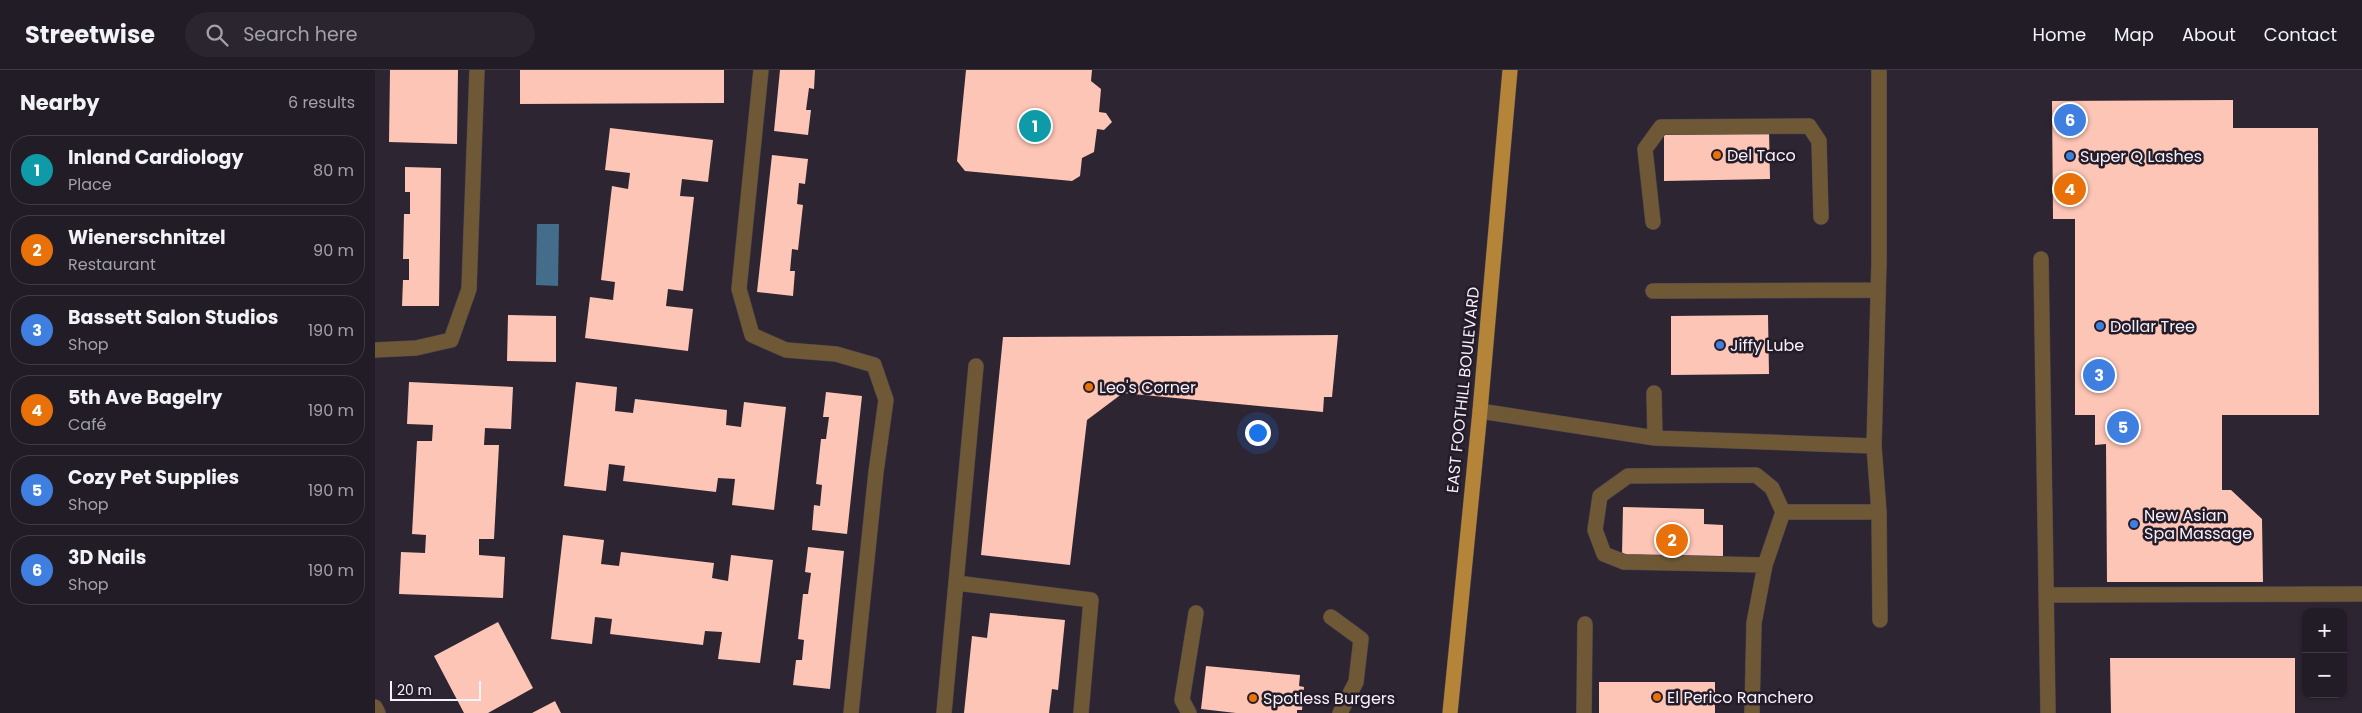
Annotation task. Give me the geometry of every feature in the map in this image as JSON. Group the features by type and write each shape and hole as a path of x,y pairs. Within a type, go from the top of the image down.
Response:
{"main road":[{"name":"EAST FOOTHILL BOULEVARD","path":"1450,713 1481,411 1510,70"}],"lane":[{"path":"375,350 416,348 451,340 469,289 477,70"},
{"path":"761,70 739,289 752,335 786,350 836,354 874,365 886,400 876,472 851,713"},
{"path":"1879,70 1878,290 1874,446 1879,512 1880,620"},
{"path":"1653,222 1645,150 1661,127 1809,126 1819,141 1821,217"},
{"path":"2041,259 2048,713"},
{"path":"1653,291 1878,290"},
{"path":"944,713 976,366"},
{"path":"1654,393 1655,438"},
{"path":"1481,411 1655,438 1874,446"},
{"path":"1752,713 1754,623 1765,565 1783,512 1772,488 1756,475 1628,476 1600,496 1595,530 1604,554 1624,562 1765,565"},
{"path":"1783,512 1879,512"},
{"path":"957,583 1091,600 1081,713"},
{"path":"2046,595 2362,594"},
{"path":"1189,713 1182,700 1196,613"},
{"path":"1331,617 1361,639 1356,682 1340,713"},
{"path":"1584,713 1585,624"},
{"path":"375,707 378,713"}],"water":[{"path":"537,224 559,224 558,286 536,285"}],"building":[{"path":"390,70 458,70 457,144 389,142"},
{"path":"520,70 724,70 724,103 520,104"},
{"path":"780,70 815,70 814,89 809,88 806,110 811,110 808,135 774,131"},
{"path":"966,70 1092,70 1091,81 1101,89 1099,112 1106,113 1112,122 1104,130 1097,129 1094,152 1082,158 1080,176 1072,181 965,171 957,161"},
{"path":"2233,100 2233,128 2318,128 2319,415 2222,415 2222,490 2231,490 2262,519 2263,582 2107,582 2106,444 2095,445 2095,415 2075,415 2075,219 2053,219 2052,101"},
{"path":"610,128 713,140 708,182 682,179 680,196 694,197 683,291 668,289 666,306 693,309 688,351 585,338 590,297 613,300 615,282 601,280 612,186 628,189 630,173 605,170"},
{"name":"Del Taco","path":"1769,130 1770,179 1664,181 1664,131"},
{"path":"772,155 808,159 805,184 799,183 797,204 803,205 798,250 792,249 790,271 795,271 793,296 757,292"},
{"path":"405,167 441,168 439,306 402,306 403,280 409,280 409,259 403,259 404,214 410,214 410,192 405,192"},
{"path":"508,315 556,316 556,362 507,361"},
{"name":"Jiffy Lube","path":"1768,315 1769,374 1671,375 1671,316"},
{"path":"1338,335 1332,397 1324,397 1323,412 1123,393 1087,420 1070,565 981,555 1003,337"},
{"path":"409,382 513,387 511,429 485,428 484,445 499,445 494,539 479,539 479,555 505,557 503,598 399,594 401,552 425,553 426,535 412,534 417,441 432,441 433,425 407,424"},
{"path":"576,382 617,387 615,411 633,413 635,399 727,410 726,425 741,427 744,402 786,407 774,510 732,505 735,479 718,478 716,492 623,481 625,466 609,464 606,491 564,486"},
{"path":"826,392 862,396 847,534 812,530 814,505 820,506 822,485 816,484 821,439 826,439 829,417 823,417"},
{"path":"1623,507 1704,509 1704,524 1723,525 1723,556 1622,555"},
{"path":"563,535 604,540 601,564 619,566 621,552 714,563 712,578 728,581 731,555 773,560 760,663 718,659 722,632 705,631 703,645 610,634 612,619 595,617 592,644 551,639"},
{"path":"808,547 844,551 830,689 793,685 796,660 802,660 804,640 798,639 803,594 808,594 811,573 805,572"},
{"path":"990,613 1065,620 1058,690 1052,689 1049,713 964,713 972,636 987,638"},
{"path":"498,622 533,688 488,713 464,713 434,656"},
{"path":"2110,658 2295,658 2295,713 2111,713"},
{"name":"Spotless Burgers","path":"1206,666 1300,675 1299,686 1304,687 1302,710 1297,710 1297,713 1236,713 1201,709"},
{"name":"El Perico Ranchero","path":"1599,682 1715,682 1715,713 1599,713"},
{"path":"555,701 561,713 532,713"}],"place":[{"name":"3D Nails","path":"2070,120"},
{"name":"Inland Cardiology","path":"1035,126"},
{"name":"Del Taco","path":"1717,155"},
{"name":"Super Q Lashes","path":"2070,156"},
{"name":"5th Ave Bagelry","path":"2070,189"},
{"name":"Dollar Tree","path":"2100,326"},
{"name":"Jiffy Lube","path":"1720,345"},
{"name":"Bassett Salon Studios","path":"2099,375"},
{"name":"Leo's Corner","path":"1089,387"},
{"name":"Cozy Pet Supplies","path":"2123,427"},
{"name":"New Asian Spa Massage","path":"2134,524"},
{"name":"Wienerschnitzel","path":"1672,540"},
{"name":"El Perico Ranchero","path":"1657,697"},
{"name":"Spotless Burgers","path":"1253,698"}]}
